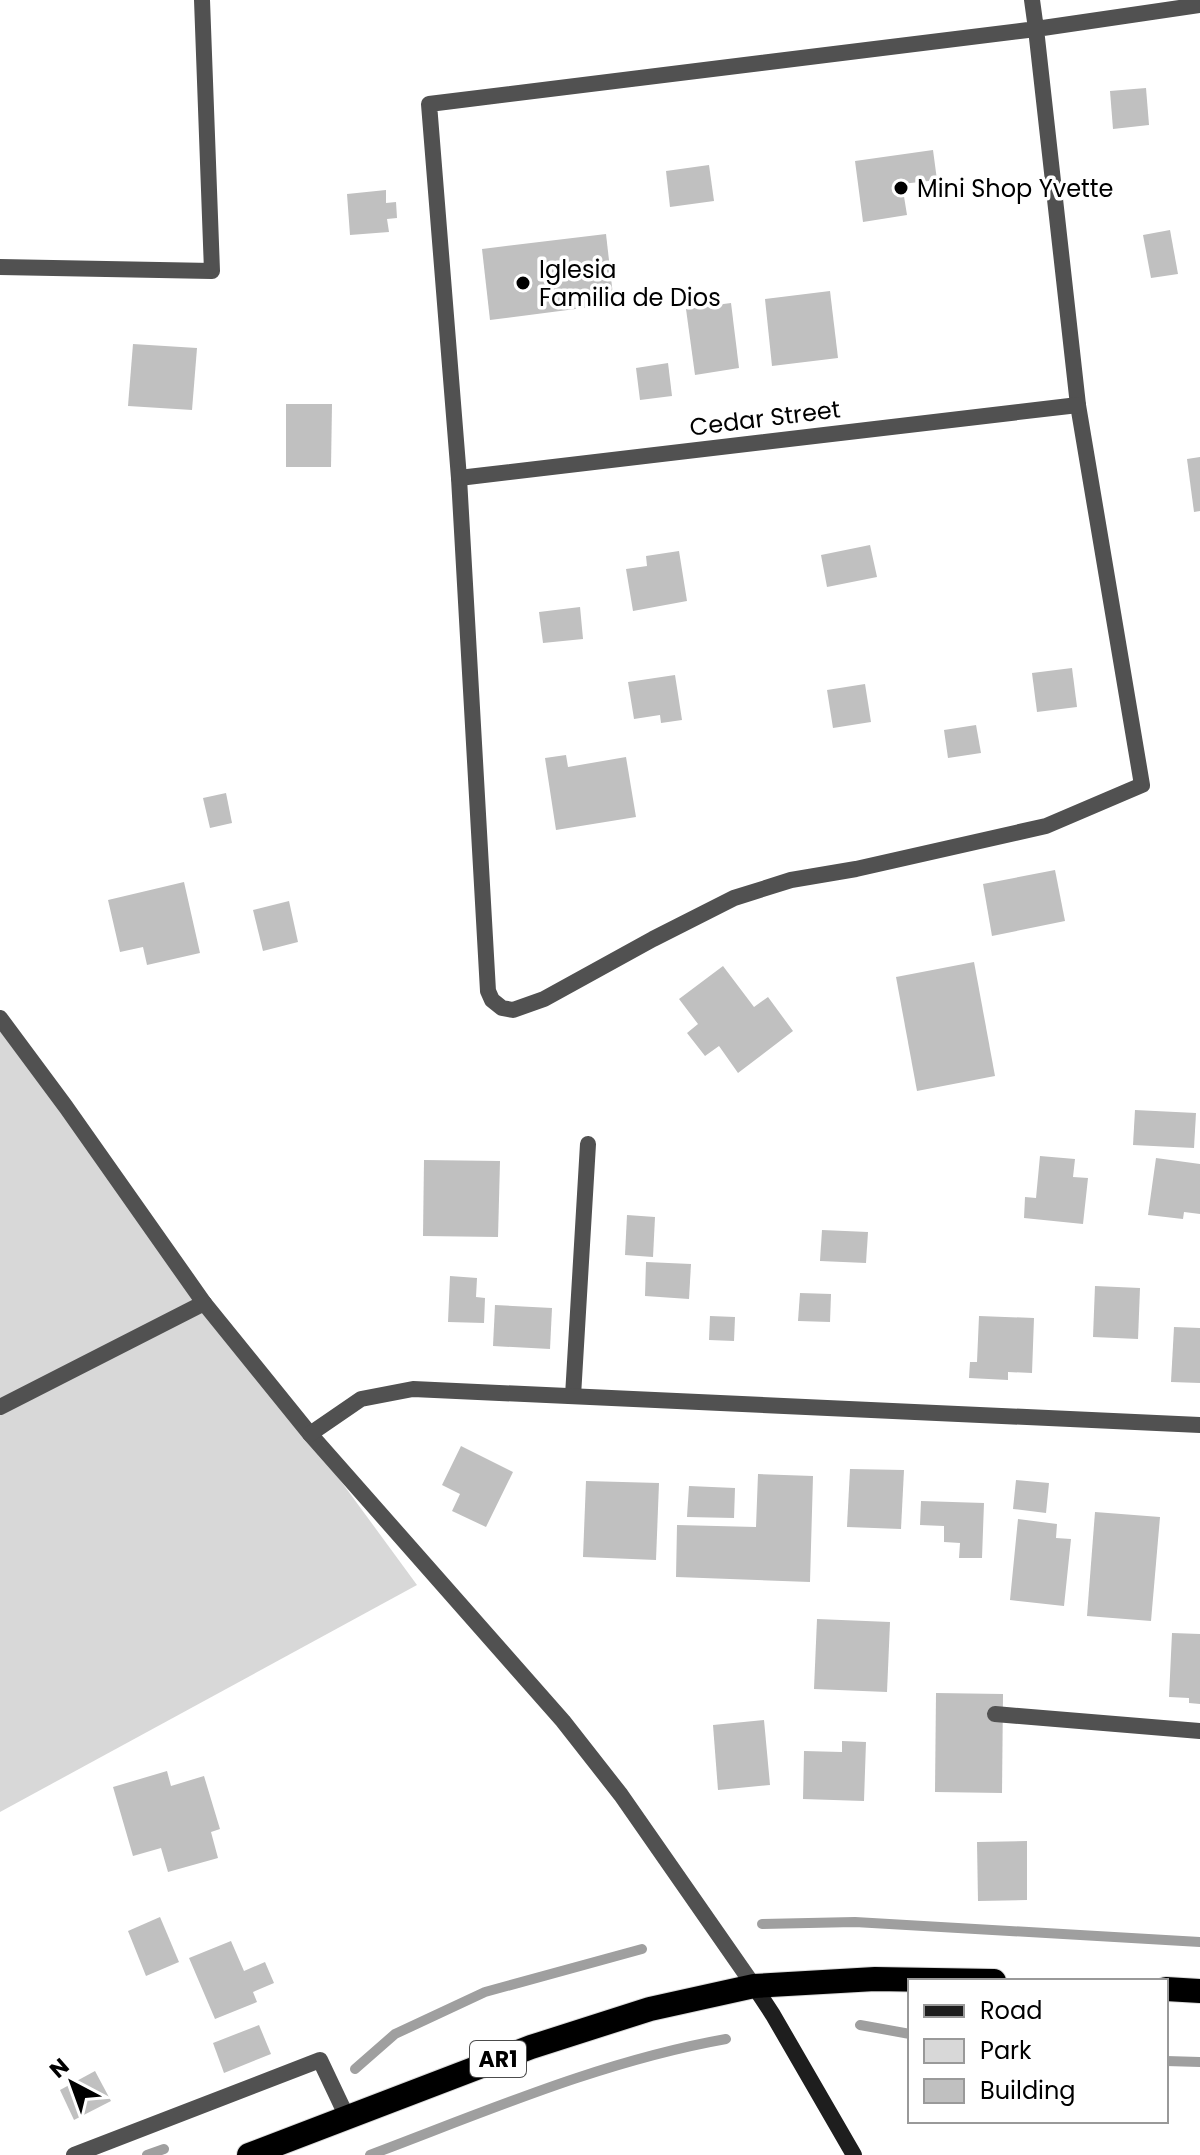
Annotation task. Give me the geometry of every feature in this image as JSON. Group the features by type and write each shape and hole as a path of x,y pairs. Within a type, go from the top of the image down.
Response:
{"highway":[{"name":"AR1","path":"249,2155 546,2042 650,2009 754,1986 908,1980"},
{"path":"1168,1989 1200,1991"}],"main road":[{"path":"754,1986 854,2155"}],"street":[{"path":"0,267 212,271 202,0"},
{"path":"1032,0 1036,29 1078,405 1142,785 1046,826 856,869 791,880 734,898 544,999 513,1010 502,1008 492,1000 488,991 459,478 429,104 1036,29 1200,5"},
{"name":"Cedar Street","path":"459,478 1078,405"},
{"path":"0,1018 204,1303 310,1434 563,1721 621,1795 754,1986"},
{"path":"573,1396 588,1144"},
{"path":"0,1407 204,1303"},
{"path":"310,1434 361,1399 413,1389 1200,1425"},
{"path":"995,1714 1200,1731"},
{"path":"74,2155 320,2060 347,2117"}],"green space":[{"path":"0,1016 417,1585 0,1812"}],"building":[{"path":"1146,88 1149,125 1113,129 1110,91"},
{"path":"933,150 937,180 902,184 907,215 863,222 855,161"},
{"path":"709,165 714,201 670,207 666,171"},
{"path":"386,190 386,203 396,202 397,218 387,219 389,232 350,235 347,194"},
{"path":"1170,230 1178,274 1151,278 1143,235"},
{"path":"606,234 614,304 490,320 482,249"},
{"path":"830,291 838,358 772,366 765,299"},
{"path":"731,303 739,368 695,375 686,309"},
{"path":"133,344 197,348 192,410 128,406"},
{"path":"668,363 672,396 640,400 636,368"},
{"path":"286,404 332,404 331,467 286,467"},
{"path":"1200,457 1200,511 1194,512 1187,459"},
{"path":"870,545 877,577 827,587 821,555"},
{"path":"679,551 687,601 633,611 626,569 647,566 646,556"},
{"path":"580,607 583,639 543,643 539,612"},
{"path":"1072,668 1077,707 1037,712 1032,673"},
{"path":"675,675 682,720 661,723 660,715 634,719 628,682"},
{"path":"865,684 871,722 833,728 827,690"},
{"path":"976,725 981,753 948,758 944,730"},
{"path":"566,755 568,767 626,757 636,817 556,830 545,758"},
{"path":"226,793 232,823 210,828 203,798"},
{"path":"1055,870 1065,921 992,936 983,884"},
{"path":"184,882 200,953 147,965 143,947 120,952 108,900"},
{"path":"289,901 298,942 263,951 253,910"},
{"path":"974,962 995,1076 917,1091 896,977"},
{"path":"723,966 754,1007 768,997 793,1031 738,1073 719,1046 705,1056 687,1033 698,1024 679,999"},
{"path":"1135,1110 1196,1113 1194,1148 1133,1145"},
{"path":"1040,1156 1075,1159 1073,1177 1088,1178 1083,1224 1024,1218 1025,1197 1036,1198"},
{"path":"1156,1158 1200,1164 1200,1214 1184,1212 1183,1219 1148,1215"},
{"path":"424,1160 500,1161 498,1237 423,1236"},
{"path":"627,1215 655,1217 653,1257 625,1255"},
{"path":"822,1230 868,1232 866,1263 820,1261"},
{"path":"646,1262 691,1264 689,1299 645,1296"},
{"path":"450,1276 477,1278 476,1297 485,1298 484,1323 448,1322"},
{"path":"1095,1286 1140,1288 1138,1339 1093,1337"},
{"path":"800,1293 831,1294 830,1322 798,1321"},
{"path":"495,1305 552,1308 550,1349 493,1346"},
{"path":"710,1316 735,1317 734,1341 709,1340"},
{"path":"979,1316 1034,1318 1032,1373 1008,1372 1008,1380 969,1378 970,1362 977,1362"},
{"path":"1174,1327 1200,1328 1200,1383 1171,1382"},
{"path":"461,1446 513,1472 486,1527 452,1511 460,1494 442,1485"},
{"path":"850,1469 904,1470 901,1529 847,1527"},
{"path":"758,1474 813,1476 810,1582 676,1577 677,1525 756,1527"},
{"path":"1016,1480 1049,1483 1046,1513 1013,1509"},
{"path":"586,1481 659,1483 656,1560 583,1557"},
{"path":"689,1486 735,1488 734,1518 687,1517"},
{"path":"921,1501 984,1503 982,1558 959,1558 960,1543 944,1542 944,1526 920,1525"},
{"path":"1095,1512 1160,1517 1151,1621 1087,1616"},
{"path":"1018,1519 1057,1524 1056,1538 1071,1539 1064,1606 1010,1600"},
{"path":"817,1619 890,1622 887,1692 814,1689"},
{"path":"1172,1633 1200,1634 1200,1704 1189,1703 1189,1698 1169,1697"},
{"path":"936,1693 1003,1694 1002,1793 935,1792"},
{"path":"764,1720 770,1785 718,1790 713,1725"},
{"path":"842,1741 866,1742 864,1801 803,1799 804,1751 842,1752"},
{"path":"167,1771 171,1786 204,1776 220,1829 211,1832 218,1858 168,1872 161,1848 133,1856 113,1787"},
{"path":"1027,1841 1027,1900 978,1901 977,1842"},
{"path":"160,1917 179,1962 146,1976 128,1931"},
{"path":"231,1941 244,1971 265,1962 274,1983 253,1992 257,2002 215,2019 189,1958"},
{"path":"259,2025 271,2054 224,2073 213,2043"},
{"path":"95,2071 111,2101 74,2120 60,2090"}],"waterway":[{"path":"762,1924 855,1922 1200,1942"},
{"path":"355,2069 395,2034 485,1992 642,1949"},
{"path":"860,2025 908,2034"},
{"path":"370,2155 590,2074 680,2048 726,2039"},
{"path":"1168,2061 1200,2062"},
{"path":"147,2155 164,2149"}],"place":[{"name":"Mini Shop Yvette","path":"901,188"},
{"name":"Iglesia Familia de Dios","path":"523,283"}]}
